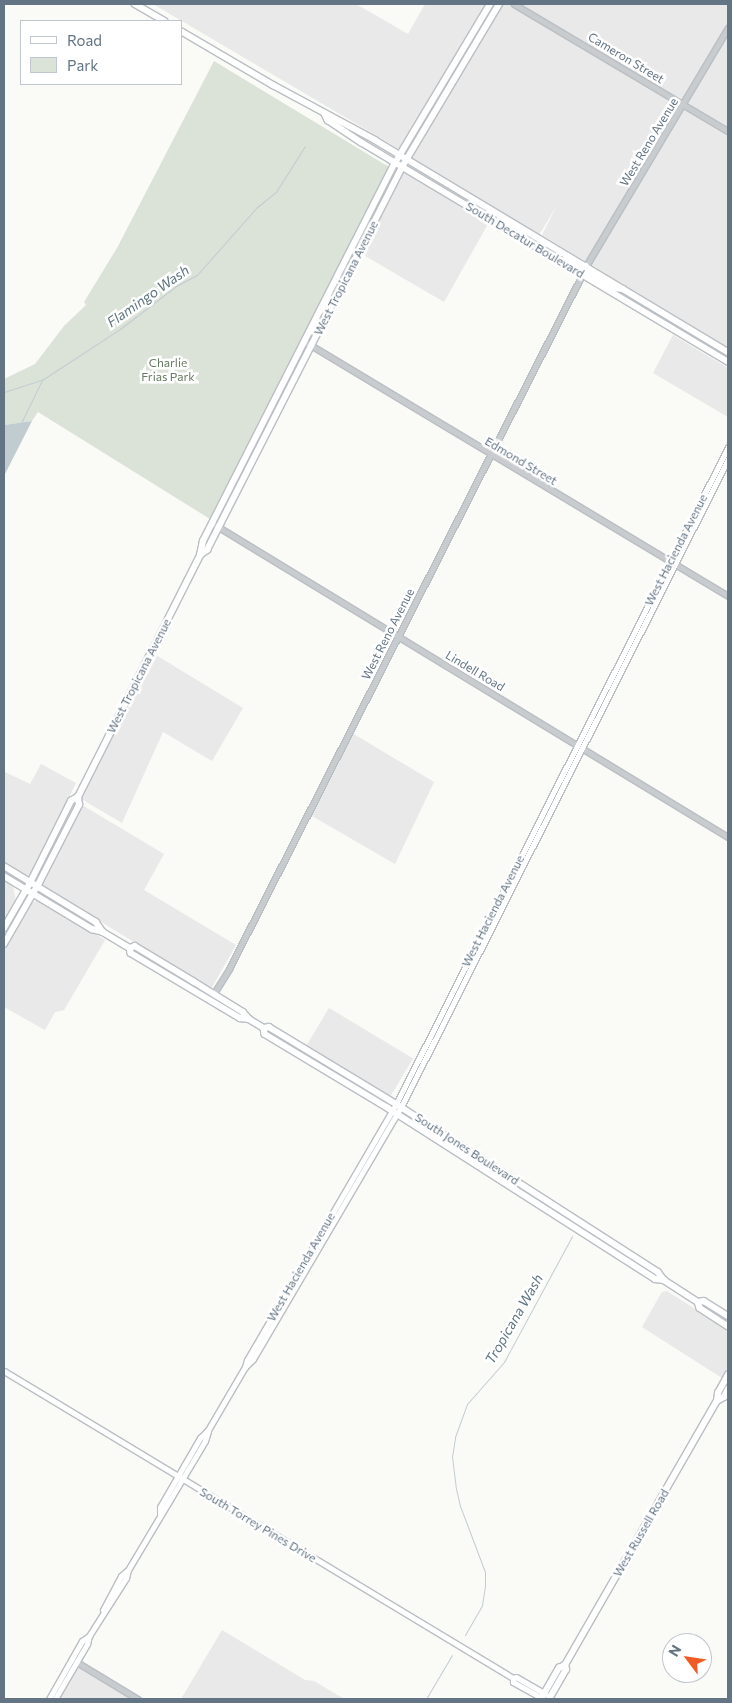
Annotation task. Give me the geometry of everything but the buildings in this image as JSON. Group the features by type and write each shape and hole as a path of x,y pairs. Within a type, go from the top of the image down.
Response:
{"main road":[{"path":"135,4 163,20"},
{"name":"West Tropicana Avenue","path":"4,928 26,890 71,801 78,797 200,555 201,546 212,523 395,163 490,4"},
{"name":"West Tropicana Avenue","path":"200,555 207,550 219,527 402,167 499,4"},
{"name":"South Decatur Boulevard","path":"182,32 407,159 728,352"},
{"path":"432,115 434,104 447,83 446,77"},
{"name":"South Decatur Boulevard","path":"325,114 328,120 395,163 728,362"},
{"path":"463,203 487,212 493,210"},
{"path":"488,218 495,218 519,232 527,232"},
{"path":"560,262 566,260 581,268 586,266"},
{"path":"342,267 349,270"},
{"path":"582,275 587,273 614,288 625,290"},
{"path":"278,392 286,396"},
{"name":"West Hacienda Avenue","path":"704,501 728,447"},
{"path":"246,457 253,460"},
{"name":"West Hacienda Avenue","path":"48,1699 87,1644 89,1636 102,1613 121,1586 128,1570 160,1514 165,1510 181,1478 205,1442 208,1430 245,1367 253,1359 263,1337 398,1105 672,563 728,459"},
{"name":"West Tropicana Avenue","path":"4,944 37,887 79,805 78,797"},
{"name":"South Jones Boulevard","path":"4,866 96,922 103,932"},
{"name":"South Jones Boulevard","path":"4,876 92,929 103,932 130,948 131,953 209,1000 240,1018 249,1019"},
{"name":"South Jones Boulevard","path":"130,948 135,946 243,1012 249,1019 264,1028 269,1027 398,1105 658,1272 664,1280 698,1302 704,1302 728,1316"},
{"name":"South Jones Boulevard","path":"264,1028 266,1034 394,1111 655,1278 664,1280"},
{"path":"310,1060 314,1054"},
{"path":"593,1239 614,1244"},
{"name":"South Jones Boulevard","path":"698,1302 700,1308 728,1326"},
{"name":"South Torrey Pines Drive","path":"4,1372 512,1678 516,1677 546,1698"},
{"name":"West Russell Road","path":"546,1698 559,1668 565,1665 717,1401 718,1394 728,1375"},
{"name":"West Russell Road","path":"717,1401 724,1397 728,1388"},
{"name":"West Hacienda Avenue","path":"55,1699 74,1661"}],"street":[{"name":"Cameron Street","path":"514,4 728,130"},
{"name":"West Reno Avenue","path":"586,266 728,28"},
{"name":"West Reno Avenue","path":"209,1000 229,969 582,275"},
{"name":"Edmond Street","path":"304,341 728,596"},
{"name":"Lindell Road","path":"212,523 728,837"},
{"path":"74,1661 138,1699"}],"shaded area":[{"path":"153,4 356,4 408,34 425,4 485,4 399,149"},
{"path":"504,4 728,4 728,348 542,235 557,205 536,240 493,215 444,302 355,250"},
{"path":"673,335 728,368 728,417 653,373"},
{"path":"32,421 4,476 4,425"},
{"path":"151,652 243,708 212,761 163,732 122,823 78,797"},
{"path":"352,733 434,782 395,864 312,816"},
{"path":"41,764 76,783 29,879 4,863 4,774 5,772 30,784"},
{"path":"82,805 164,854 144,890 236,945 211,989 42,886"},
{"path":"4,880 13,886 16,902 4,923"},
{"path":"39,900 105,940 64,1010 55,1012 45,1030 4,1007 4,950 31,903"},
{"path":"329,1008 413,1058 390,1096 306,1046"},
{"path":"667,1291 728,1330 728,1367 722,1378 642,1327 662,1292"},
{"path":"222,1630 305,1680 314,1681 344,1699 181,1699"},
{"path":"77,1667 131,1699 58,1699"}],"green space":[{"name":"Charlie Frias Park","path":"214,61 389,167 210,519 38,412 32,421 4,425 4,379 35,364 64,326 86,305 84,302 117,248"}],"waterway":[{"name":"Flamingo Wash","path":"21,423 42,380 120,329 176,286 197,275 256,208 276,192 305,146"},
{"path":"4,392 42,380"},
{"name":"Tropicana Wash","path":"465,1635 482,1605 485,1572 460,1506 456,1489 452,1457 455,1437 467,1404 504,1362 572,1236"},
{"name":"Tropicana Wash","path":"426,1699 452,1655"}]}
